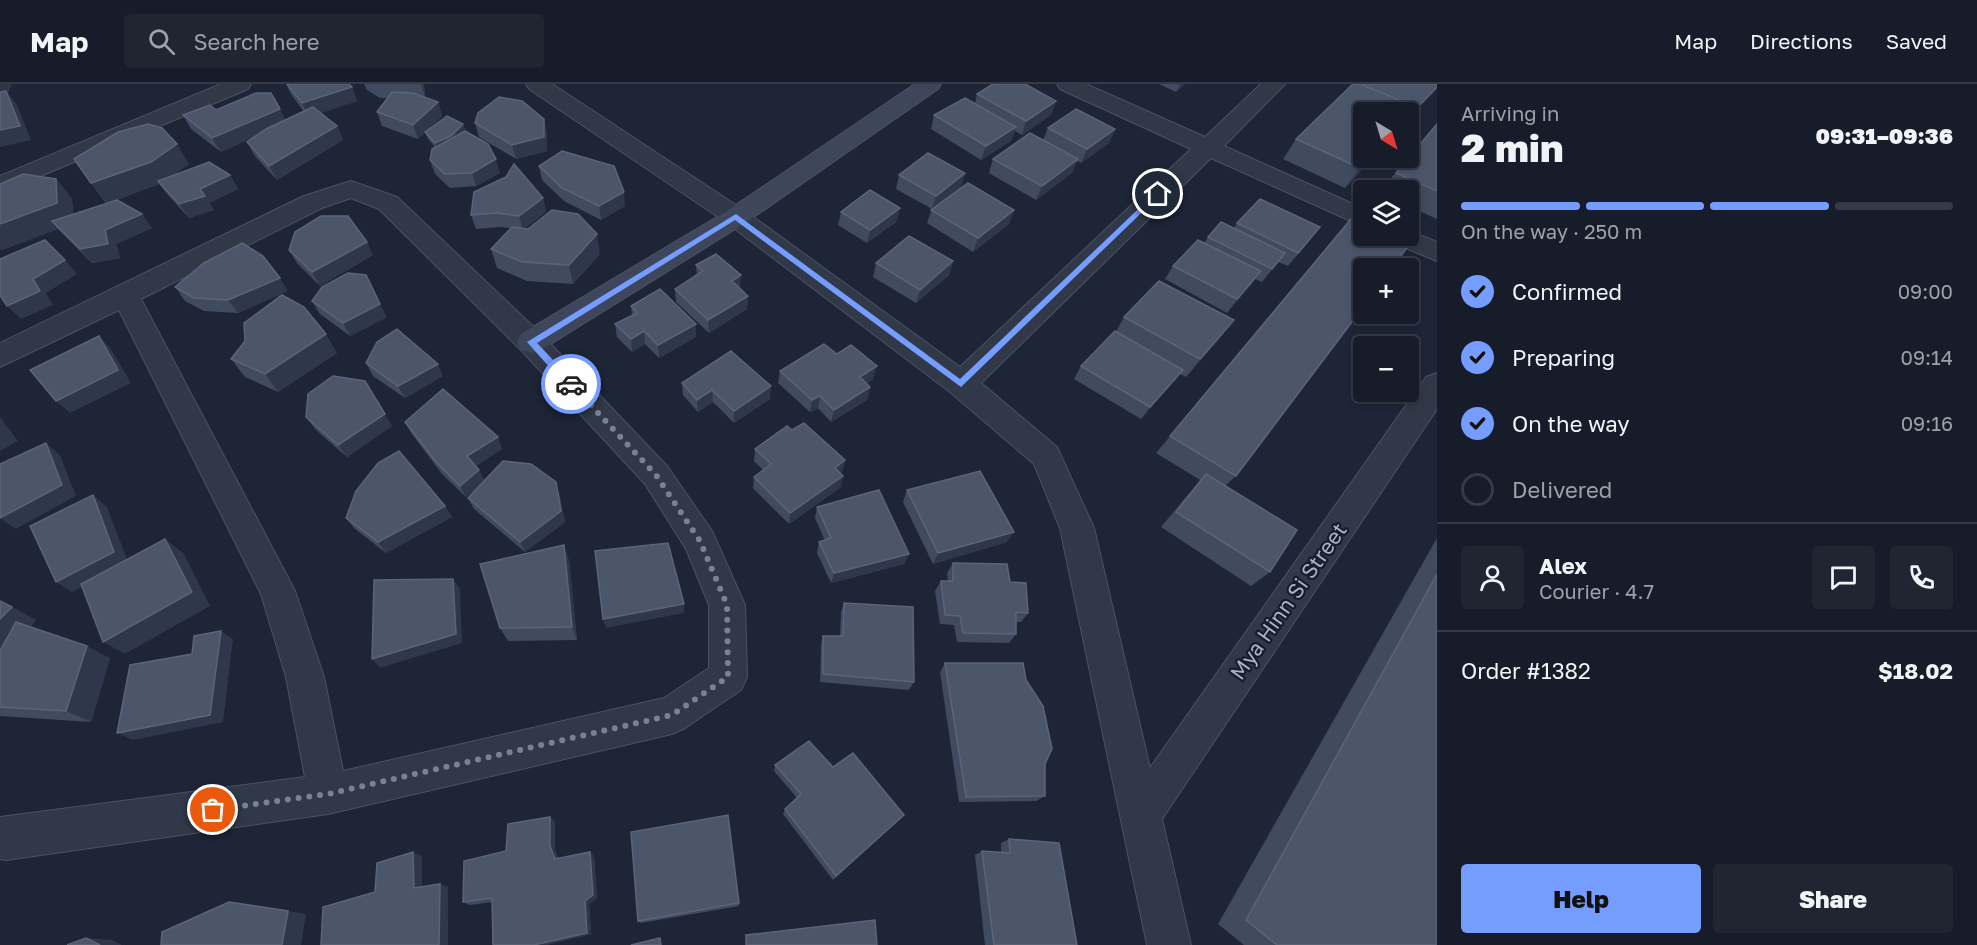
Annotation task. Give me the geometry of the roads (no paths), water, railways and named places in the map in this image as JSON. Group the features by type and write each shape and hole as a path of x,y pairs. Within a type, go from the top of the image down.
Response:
{"street":[{"path":"0,185 168,104 240,84"},
{"path":"537,84 736,217 961,384 1046,456 1077,528 1169,945"},
{"path":"531,342 736,217 930,84"},
{"path":"1068,84 1353,214"},
{"path":"961,384 1274,84"},
{"path":"0,356 313,202 351,189 388,203 531,342 656,475 700,541 727,605 728,677 672,715 328,794 0,838"},
{"path":"1419,244 1437,252"},
{"path":"125,296 278,591 305,677 328,794"},
{"name":"Mya Hinn Si Street","path":"1139,817 1437,385"}]}
